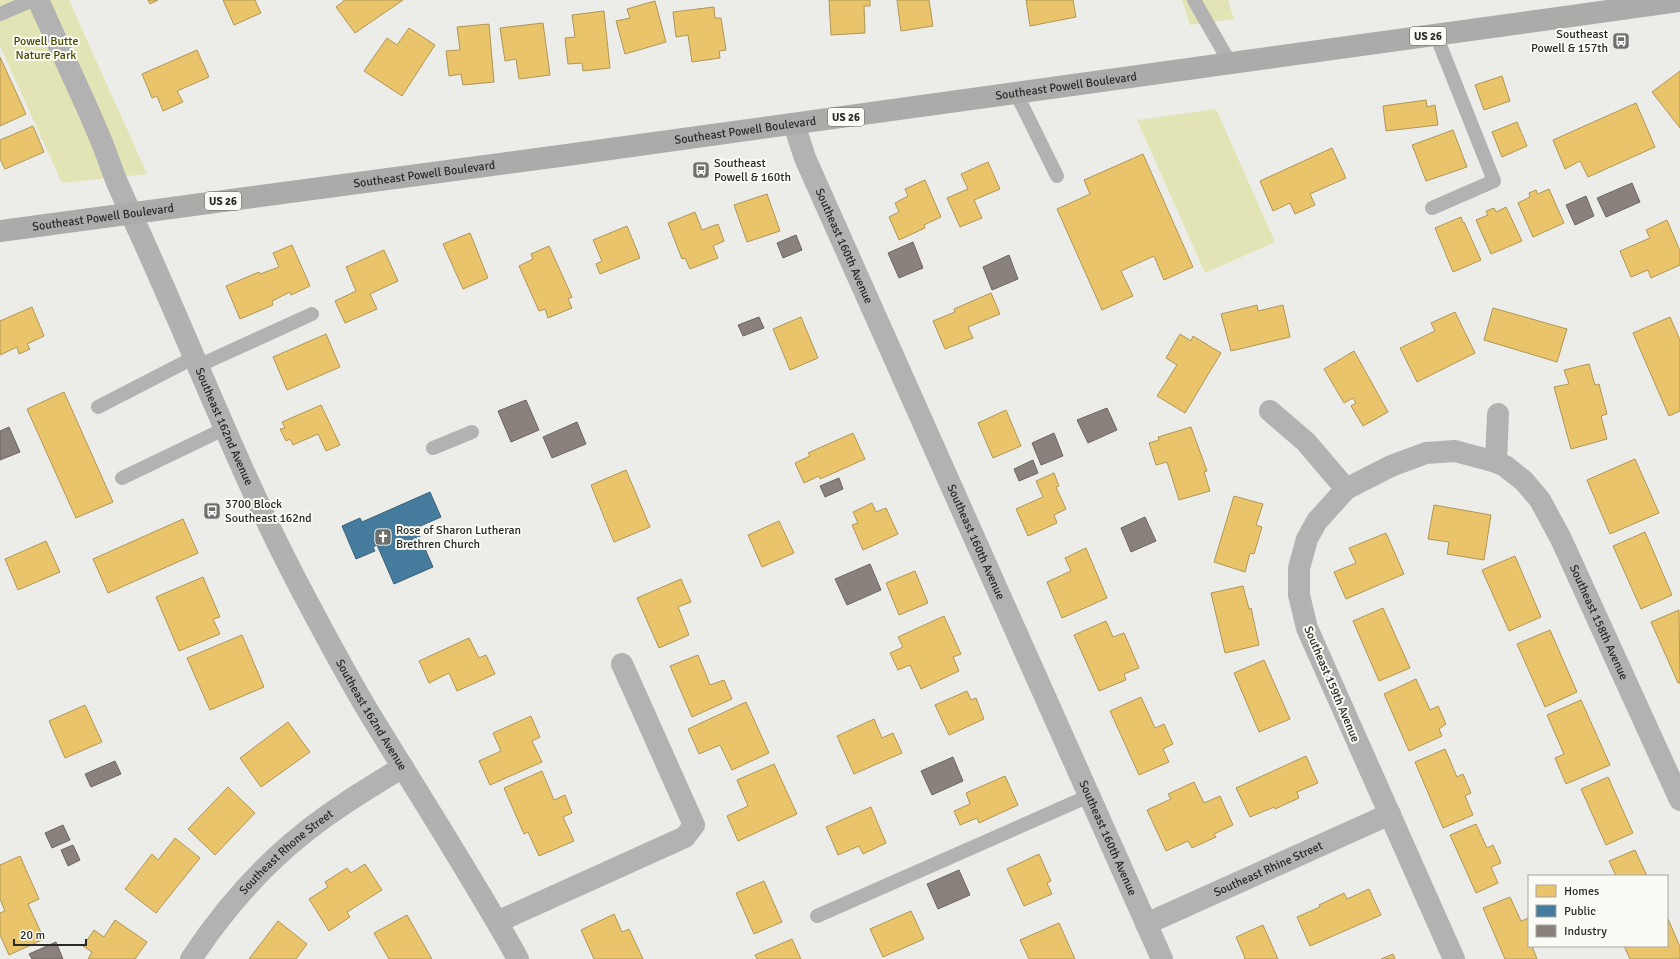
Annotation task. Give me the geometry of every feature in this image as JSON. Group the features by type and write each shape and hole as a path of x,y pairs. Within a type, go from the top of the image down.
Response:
{"main road":[{"name":"Southeast Powell Boulevard","path":"0,231 794,124 1680,1"},
{"name":"Southeast 162nd Avenue","path":"131,214 267,520 294,576 336,655 518,959"}],"street":[{"name":"Southeast 162nd Avenue","path":"38,0 89,112 131,214"},
{"name":"Southeast 160th Avenue","path":"794,124 804,158 1162,959"},
{"path":"1270,411 1306,442 1346,489"},
{"path":"1496,462 1498,414"},
{"name":"Southeast 158th Avenue","path":"1346,489 1391,466 1426,453 1455,451 1496,462 1505,466 1524,481 1540,500 1561,539 1680,800"},
{"name":"Southeast 159th Avenue","path":"1346,489 1317,521 1307,539 1299,568 1299,595 1307,628 1454,959"},
{"path":"497,922 685,837 694,825 622,664"},
{"name":"Southeast Rhone Street","path":"191,959 204,939 267,865 304,833 334,810 403,767"},
{"name":"Southeast Rhine Street","path":"1146,924 1390,814"}],"lane":[{"path":"0,14 33,0"},
{"path":"1194,0 1230,63"},
{"path":"1432,208 1494,181 1436,35"},
{"path":"1016,93 1057,176"},
{"path":"98,407 197,362 312,314"},
{"path":"122,478 226,428"},
{"path":"433,448 472,432"},
{"path":"817,916 1089,796"}],"green space":[{"name":"Powell Butte Nature Park","path":"0,0 69,0 147,174 62,183 0,46"},
{"path":"1182,0 1228,0 1234,19 1190,25"},
{"path":"1216,109 1275,242 1205,273 1137,120"}],"building: Homes":[{"path":"148,0 158,0 150,4"},
{"path":"223,0 255,0 261,13 234,25"},
{"path":"344,0 403,0 355,33 336,7"},
{"path":"829,0 870,0 870,6 864,6 865,33 831,35"},
{"path":"897,0 929,0 933,26 901,31"},
{"path":"1026,0 1073,0 1076,17 1030,26"},
{"path":"655,1 666,42 625,54 616,21 630,18 627,9"},
{"path":"714,7 715,18 721,18 726,50 719,51 720,58 692,62 688,35 676,37 673,12"},
{"path":"604,11 610,68 583,71 582,63 568,64 565,38 575,37 572,15"},
{"path":"543,23 550,75 519,79 516,59 505,61 500,28"},
{"path":"489,24 494,82 463,85 461,74 449,76 446,51 460,50 457,27"},
{"path":"409,28 435,45 402,96 364,71 387,38 397,45"},
{"path":"197,50 209,77 177,91 183,102 163,111 157,96 152,98 142,74"},
{"path":"0,57 26,114 0,126"},
{"path":"1680,71 1680,128 1652,92"},
{"path":"1502,76 1510,101 1484,110 1475,85"},
{"path":"1426,100 1427,107 1435,105 1438,125 1386,131 1383,106"},
{"path":"1636,103 1655,147 1588,177 1580,161 1565,169 1553,140"},
{"path":"1517,122 1527,146 1502,157 1492,132"},
{"path":"33,126 44,152 5,169 0,159 0,140"},
{"path":"1453,130 1467,167 1426,181 1412,145"},
{"path":"1332,148 1346,178 1310,194 1315,205 1295,214 1290,203 1273,211 1260,181"},
{"path":"1143,154 1193,267 1164,280 1154,256 1121,271 1133,296 1102,310 1057,209 1090,194 1084,180"},
{"path":"988,162 1000,189 974,200 982,218 960,227 947,198 968,189 961,174"},
{"path":"925,180 941,217 924,225 925,228 899,240 889,217 899,212 895,203 908,196 905,189"},
{"path":"1549,189 1564,223 1533,237 1518,203 1530,197 1529,193 1536,190 1538,194"},
{"path":"767,194 780,231 747,242 734,205"},
{"path":"1506,207 1522,241 1491,254 1476,220 1488,215 1486,211 1494,208 1496,212"},
{"path":"695,212 702,230 718,224 724,241 713,246 718,258 690,269 685,258 682,259 668,223"},
{"path":"1461,217 1481,260 1453,272 1435,228"},
{"path":"1667,220 1680,251 1680,265 1651,278 1648,270 1631,277 1620,251 1650,238 1646,230"},
{"path":"627,226 640,258 600,274 596,264 602,261 593,240"},
{"path":"470,233 488,278 463,289 443,244"},
{"path":"292,245 310,286 291,295 290,292 272,301 273,305 240,319 226,286 259,272 260,274 279,267 273,253"},
{"path":"549,246 572,297 568,299 572,308 548,318 545,309 539,311 519,266 533,259 531,254"},
{"path":"384,250 398,281 370,294 377,309 345,323 335,301 356,291 346,267"},
{"path":"991,293 1000,314 968,327 973,338 945,349 933,321 955,312 954,309"},
{"path":"1257,305 1258,311 1283,305 1290,337 1231,351 1221,314"},
{"path":"32,307 44,336 27,344 30,349 19,354 17,347 0,355 0,321"},
{"path":"1493,308 1567,329 1557,362 1484,340"},
{"path":"1455,312 1475,353 1417,382 1400,348 1435,331 1431,323"},
{"path":"801,317 818,358 790,370 773,329"},
{"path":"1670,317 1680,340 1680,411 1669,416 1633,333"},
{"path":"326,334 340,367 287,390 273,357"},
{"path":"1180,334 1191,341 1193,336 1221,353 1185,413 1157,396 1177,365 1166,358"},
{"path":"1354,351 1388,412 1363,426 1351,406 1356,403 1353,398 1344,403 1324,369"},
{"path":"1589,364 1595,385 1599,384 1607,414 1601,416 1607,439 1571,449 1554,387 1569,384 1564,370"},
{"path":"64,392 113,502 76,518 27,409"},
{"path":"321,405 340,445 326,451 318,434 293,445 290,439 286,441 280,429 285,428 282,422"},
{"path":"1006,410 1021,446 993,458 978,423"},
{"path":"1191,427 1207,471 1204,472 1210,491 1179,500 1167,462 1156,465 1149,443 1159,440 1158,437"},
{"path":"853,433 865,459 820,479 819,476 804,483 795,463 810,456 808,453"},
{"path":"1635,459 1659,513 1610,534 1587,480"},
{"path":"626,470 650,527 614,542 591,485"},
{"path":"1054,473 1059,486 1056,487 1066,509 1054,515 1057,523 1028,536 1016,509 1043,497 1036,481"},
{"path":"1234,496 1263,504 1256,525 1262,527 1254,554 1250,553 1245,572 1214,562"},
{"path":"872,503 876,512 886,508 898,534 863,550 852,525 858,523 853,512"},
{"path":"1434,505 1491,515 1484,560 1447,554 1449,542 1428,539"},
{"path":"183,519 198,553 108,593 93,559"},
{"path":"779,521 794,553 762,567 748,535"},
{"path":"1645,532 1672,595 1641,609 1613,546"},
{"path":"1386,533 1404,574 1346,599 1334,572 1356,563 1349,548"},
{"path":"46,541 60,572 18,590 5,559"},
{"path":"1086,548 1107,598 1062,618 1047,582 1071,571 1065,558"},
{"path":"1515,556 1541,617 1509,631 1482,570"},
{"path":"915,571 928,603 899,615 886,583"},
{"path":"203,577 220,617 213,619 220,634 179,651 156,597"},
{"path":"681,579 691,602 678,607 689,635 659,648 637,598"},
{"path":"1243,586 1249,609 1251,608 1259,645 1225,653 1211,593"},
{"path":"1383,608 1410,668 1379,681 1353,621"},
{"path":"1679,610 1680,683 1678,683 1651,622"},
{"path":"944,616 961,654 953,657 959,671 921,689 910,665 898,670 890,653 903,647 898,637"},
{"path":"1106,621 1113,637 1124,633 1139,668 1124,674 1126,680 1099,691 1074,635"},
{"path":"1550,630 1577,692 1545,707 1517,644"},
{"path":"242,635 264,687 210,710 187,658"},
{"path":"469,638 479,658 486,655 495,674 457,691 449,673 429,683 419,661"},
{"path":"698,655 710,685 724,680 732,699 692,717 670,666"},
{"path":"1264,660 1290,719 1259,732 1234,673"},
{"path":"1416,679 1430,710 1438,706 1446,724 1439,729 1442,736 1409,751 1384,694"},
{"path":"967,691 971,700 976,698 984,719 949,735 935,705"},
{"path":"1141,697 1155,728 1164,724 1173,744 1163,749 1169,762 1139,775 1110,711"},
{"path":"1581,700 1610,765 1566,784 1555,758 1564,754 1547,715"},
{"path":"746,702 769,753 732,770 720,745 699,754 688,729"},
{"path":"85,705 102,742 65,758 49,721"},
{"path":"531,716 540,737 532,741 542,762 490,785 479,761 501,751 493,733"},
{"path":"874,719 882,738 893,733 902,753 854,774 837,736"},
{"path":"288,722 310,752 261,787 240,758"},
{"path":"1445,749 1457,777 1463,774 1471,793 1465,796 1473,815 1443,828 1415,762"},
{"path":"1306,756 1318,783 1297,792 1299,798 1275,809 1274,807 1250,817 1236,788"},
{"path":"774,764 797,814 738,841 727,816 748,806 737,780"},
{"path":"542,771 554,800 565,795 572,813 563,817 574,841 539,856 528,832 524,834 504,788"},
{"path":"1005,776 1018,805 979,823 977,818 960,825 954,811 970,804 966,793"},
{"path":"1608,777 1633,833 1606,845 1581,789"},
{"path":"1194,782 1204,803 1220,796 1233,825 1214,834 1216,837 1192,848 1188,841 1166,851 1147,810 1171,799 1168,794"},
{"path":"228,787 255,813 215,855 188,829"},
{"path":"871,807 886,843 863,854 859,846 838,855 826,827"},
{"path":"1476,824 1487,848 1493,845 1501,863 1491,867 1498,883 1476,893 1450,835"},
{"path":"175,838 200,858 156,913 125,889 152,854 158,860"},
{"path":"1635,850 1647,875 1616,875 1609,861"},
{"path":"1039,854 1051,881 1047,883 1052,894 1024,906 1007,869"},
{"path":"20,856 39,899 28,904 44,939 9,955 0,935 0,913 5,911 0,899 0,865"},
{"path":"365,864 382,890 347,912 350,917 329,931 309,899 328,887 325,882 347,868 351,873"},
{"path":"764,881 782,922 754,934 736,893"},
{"path":"1369,889 1381,915 1310,946 1297,917 1320,907 1319,905 1344,893 1347,899"},
{"path":"1510,897 1521,921 1528,918 1528,947 1532,947 1537,959 1505,959 1483,908"},
{"path":"911,911 924,939 883,957 870,929"},
{"path":"614,914 622,932 629,929 643,959 594,959 581,930"},
{"path":"407,915 432,959 389,959 374,933"},
{"path":"1668,919 1680,947 1680,959 1630,959 1624,947 1668,947"},
{"path":"115,920 147,942 135,959 88,959 92,952 83,946 94,930 104,937"},
{"path":"278,921 307,944 296,959 249,959"},
{"path":"1059,923 1075,959 1029,959 1020,940"},
{"path":"1263,925 1278,959 1244,959 1245,958 1236,937"},
{"path":"792,939 801,959 757,959 755,955"},
{"path":"1393,954 1395,959 1381,959"}],"building: Public":[{"name":"Rose of Sharon Lutheran Brethren Church","path":"430,492 441,517 416,528 433,567 394,584 377,545 373,547 375,551 356,559 342,526 360,518 362,522"}],"building: Industry":[{"path":"1632,183 1640,202 1606,217 1597,198"},
{"path":"1586,196 1594,216 1575,225 1566,205"},
{"path":"796,235 802,250 783,258 777,243"},
{"path":"913,242 923,268 899,278 888,253"},
{"path":"1009,255 1018,279 992,290 983,267"},
{"path":"759,317 764,328 743,336 738,325"},
{"path":"526,400 539,430 511,442 498,411"},
{"path":"1107,408 1117,430 1088,443 1077,420"},
{"path":"577,422 586,444 552,458 543,437"},
{"path":"9,427 20,452 0,460 0,431"},
{"path":"1054,433 1063,456 1041,465 1032,443"},
{"path":"1033,460 1038,473 1019,481 1014,469"},
{"path":"839,478 843,489 825,497 820,486"},
{"path":"1145,517 1156,541 1131,552 1121,528"},
{"path":"870,564 881,590 847,605 835,579"},
{"path":"953,757 963,781 932,795 921,771"},
{"path":"115,761 121,774 91,787 85,774"},
{"path":"63,825 70,840 52,848 45,833"},
{"path":"73,845 80,860 68,866 61,850"},
{"path":"959,870 970,895 938,909 927,884"},
{"path":"56,942 63,959 32,959 29,954"}],"place":[{"name":"Southeast Powell & 157th","path":"1621,41"},
{"name":"Southeast Powell & 160th","path":"701,170"},
{"name":"3700 Block Southeast 162nd","path":"212,511"},
{"name":"Rose of Sharon Lutheran Brethren Church","path":"383,537"}]}
